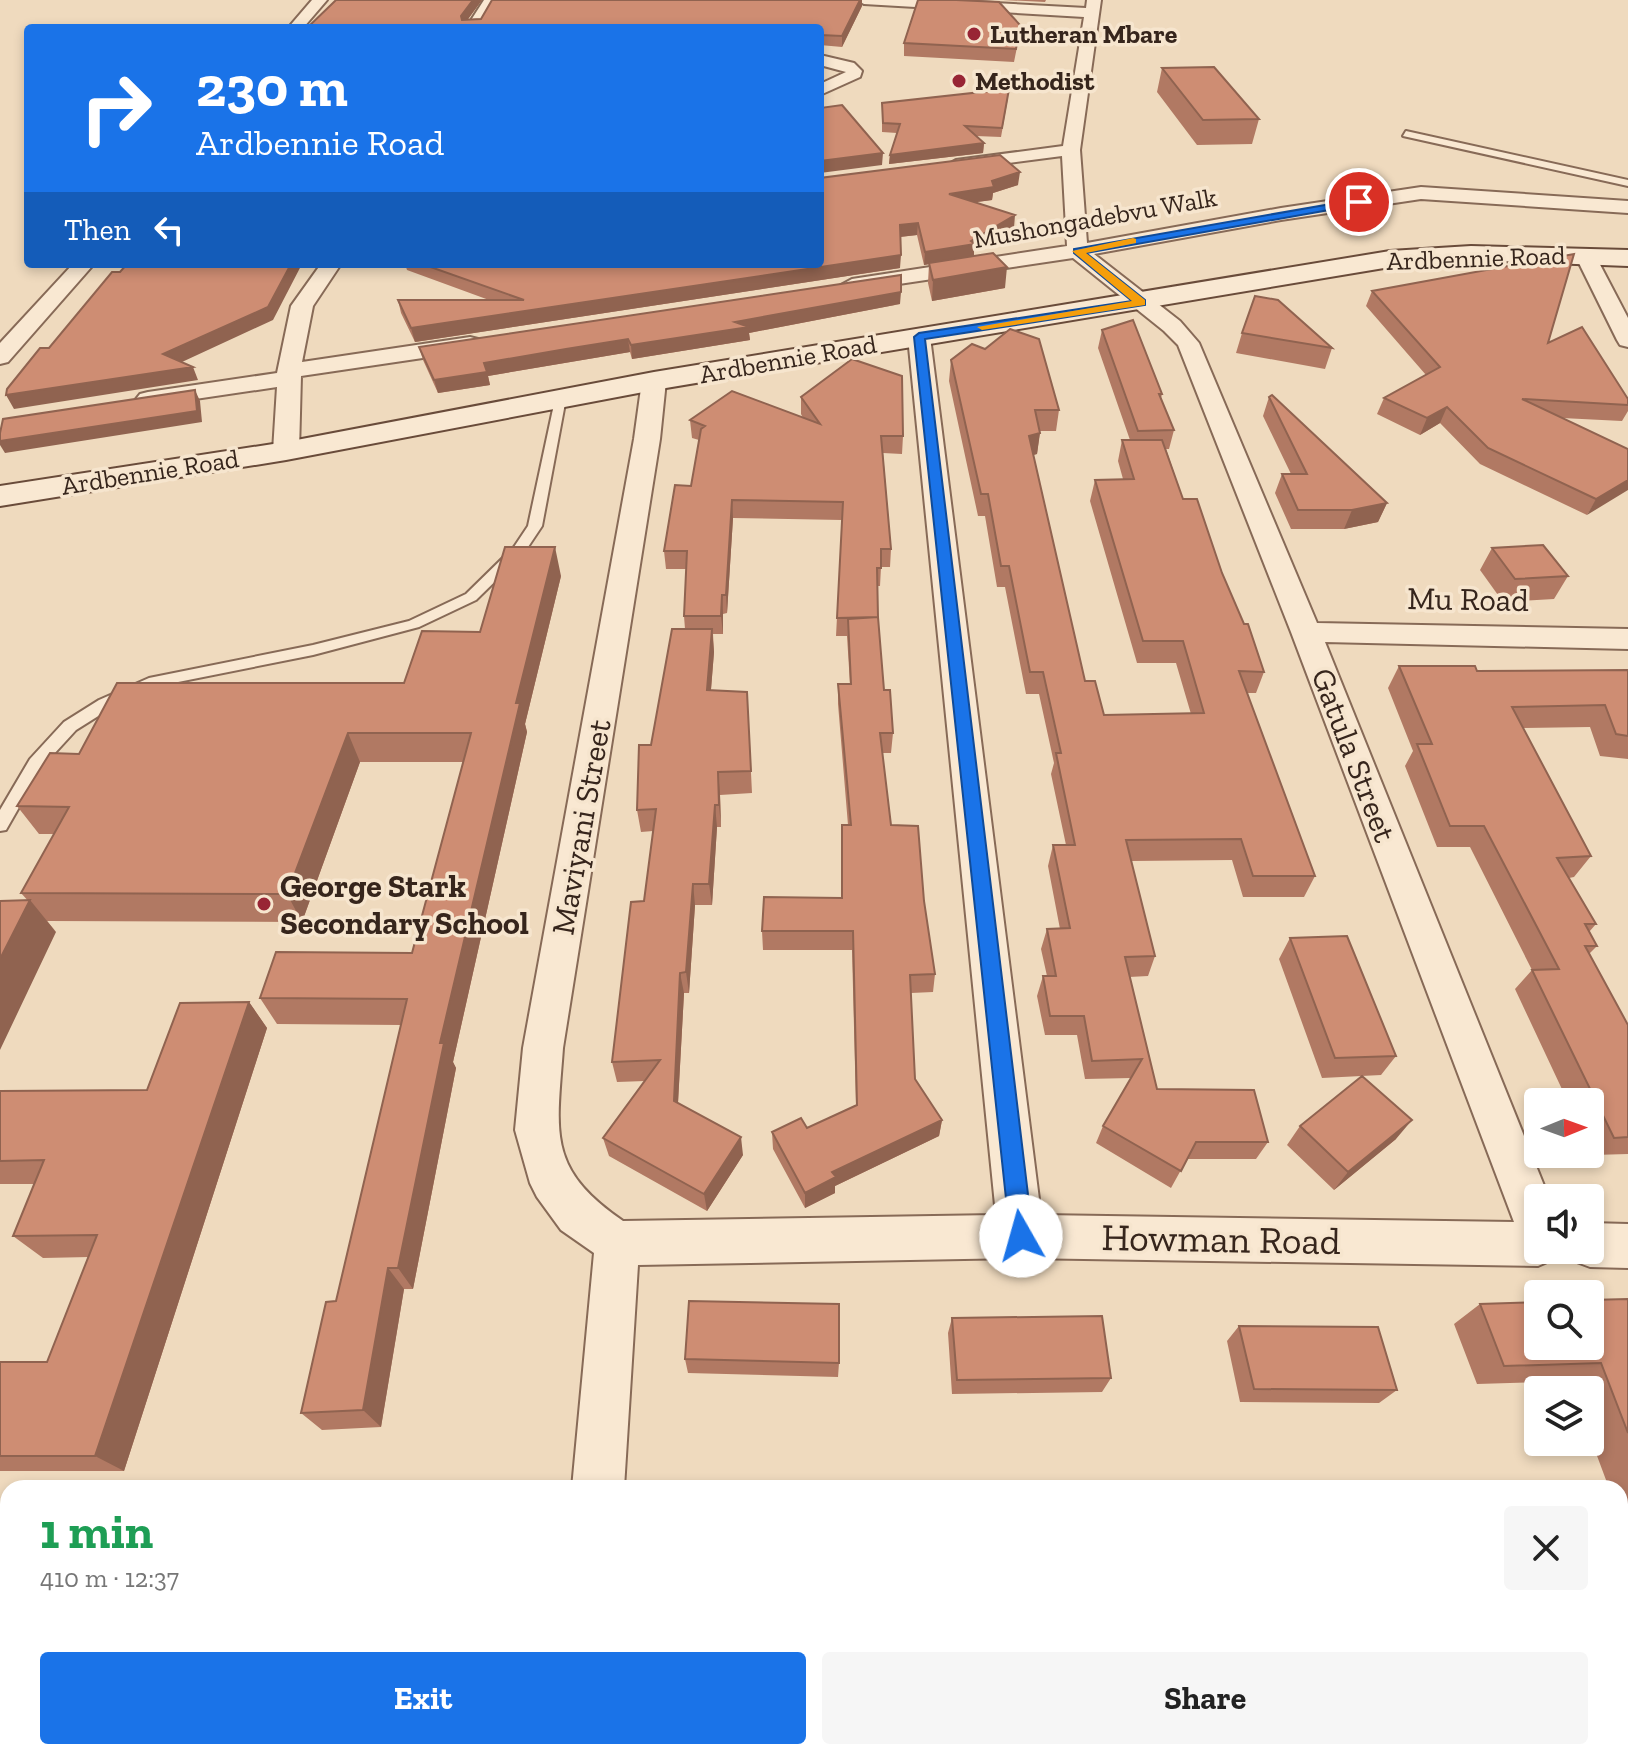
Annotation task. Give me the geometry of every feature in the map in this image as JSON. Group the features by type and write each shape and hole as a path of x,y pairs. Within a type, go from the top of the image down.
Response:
{"main road":[{"name":"Ardbennie Road","path":"0,496 286,451 654,381 1390,259 1471,253 1628,258"}],"street":[{"path":"299,24 320,0"},
{"path":"476,24 491,0"},
{"path":"864,0 1093,6 1071,150 1077,251"},
{"path":"824,61 848,66 854,71 852,77 843,83 824,89"},
{"path":"930,168 1071,150"},
{"name":"Mushongadebvu Walk","path":"825,290 1421,193 1628,207"},
{"name":"Gatula Street","path":"1077,251 1172,326 1188,343 1306,632 1524,1190"},
{"path":"1585,255 1628,340"},
{"path":"0,357 80,268"},
{"path":"286,451 289,374 302,306 328,268"},
{"path":"919,337 1021,1236"},
{"path":"122,403 494,340"},
{"name":"Maviyani Street","path":"617,1243 577,1215 552,1183 536,1130 543,1048 647,439 654,381"},
{"name":"Mu Road","path":"1306,632 1628,639"},
{"name":"Howman Road","path":"617,1243 1021,1236 1524,1244"},
{"path":"599,1480 617,1243"},
{"path":"1604,1245 1628,1246"}],"lane":[{"path":"1406,134 1628,183"},
{"path":"0,825 36,763 70,726 105,704 149,683 313,650 414,624 471,597 519,550 535,526 560,398"}],"building":[{"path":"336,0 473,0 461,16 462,20 481,19 492,0 860,0 842,36 824,35 824,24 311,24"},
{"name":"Lutheran Mbare","path":"918,0 999,2 1020,25 1016,49 904,43"},
{"path":"1214,67 1259,119 1203,120 1162,68"},
{"path":"1009,89 1002,128 965,126 984,143 890,155 900,124 883,123 882,103"},
{"path":"842,105 883,153 824,160 824,107"},
{"path":"1000,155 1020,172 992,181 994,187 949,194 1015,215 971,241 975,244 925,252 918,223 900,225 901,255 824,266 824,177"},
{"path":"993,253 1007,267 933,280 929,263"},
{"path":"1574,254 1548,343 1582,327 1628,399 1628,405 1522,399 1628,449 1628,480 1596,499 1488,448 1447,407 1427,418 1384,398 1440,367 1372,291"},
{"path":"124,268 289,268 268,307 163,354 193,367 6,395 7,389 40,348 49,348 112,272 120,272"},
{"path":"433,268 814,268 411,328 398,300 524,300"},
{"path":"901,275 901,292 735,322 749,327 631,345 628,339 566,349 484,363 487,372 434,380 419,347"},
{"path":"1255,296 1278,300 1332,348 1242,333"},
{"path":"1133,320 1174,430 1138,431 1102,330"},
{"path":"1010,329 1039,339 1059,410 1035,410 1040,433 1029,436 1085,681 1095,681 1104,715 1204,713 1183,641 1143,641 1095,480 1134,479 1122,440 1162,440 1183,499 1197,499 1222,573 1244,624 1248,624 1264,672 1239,671 1315,876 1253,876 1241,839 1126,840 1155,956 1125,957 1157,1089 1254,1090 1268,1142 1196,1142 1181,1171 1103,1126 1142,1059 1092,1061 1084,1016 1050,1016 1043,976 1056,976 1047,929 1070,928 1053,845 1075,845 1056,753 1061,753 1043,672 1030,672 1009,566 1001,566 988,494 981,494 951,360 972,344 985,349"},
{"path":"852,359 902,376 903,436 881,436 891,549 881,549 881,568 877,568 878,617 837,618 843,502 732,500 726,595 722,595 721,616 684,616 687,551 664,551 675,485 691,486 701,429 705,426 690,420 732,391 820,424 801,397"},
{"path":"195,390 197,411 0,441 3,419"},
{"path":"1272,395 1387,503 1352,510 1298,510 1282,474 1307,474 1269,397"},
{"path":"1543,545 1568,576 1515,579 1492,548"},
{"path":"505,547 555,547 516,703 520,703 440,1043 444,1043 398,1268 388,1268 363,1410 301,1413 326,1302 336,1301 407,999 260,998 276,952 412,953 471,733 348,733 287,894 21,893 69,807 17,806 50,753 79,754 117,683 404,683 422,631 480,632"},
{"path":"878,617 884,690 890,690 893,733 880,733 891,825 918,826 924,901 935,974 910,975 915,1079 942,1120 832,1172 836,1177 805,1193 772,1132 801,1118 807,1128 857,1105 853,931 762,931 764,897 842,898 842,825 851,825 838,684 851,684 848,619"},
{"path":"672,629 712,629 707,690 747,692 751,771 718,772 719,805 715,805 709,884 693,884 686,972 680,973 674,1101 741,1137 704,1194 603,1138 660,1060 612,1062 631,902 644,901 656,809 637,810 639,745 651,745"},
{"path":"1399,666 1475,666 1477,671 1628,670 1628,736 1616,734 1605,705 1512,707 1591,856 1557,858 1596,924 1585,924 1597,946 1585,946 1628,1025 1628,1137 1614,1138 1604,1118 1604,1088 1590,1088 1532,970 1559,969 1484,826 1450,826 1417,744 1432,744"},
{"path":"30,900 0,959 0,901"},
{"path":"1347,936 1396,1056 1335,1058 1290,938"},
{"path":"249,1002 95,1456 0,1456 0,1362 47,1362 97,1235 13,1236 44,1160 0,1161 0,1091 147,1090 180,1003"},
{"path":"1362,1076 1412,1120 1348,1172 1300,1126"},
{"path":"1628,1299 1628,1433 1601,1363 1504,1366 1480,1304 1524,1302 1524,1360 1604,1360 1604,1300"},
{"path":"689,1301 839,1304 839,1363 685,1359"},
{"path":"1102,1316 1111,1378 957,1380 952,1318"},
{"path":"1239,1326 1378,1327 1397,1390 1254,1389"}],"slow traffic":[{"path":"982,327 1142,302 1077,251 1133,241"}],"place":[{"name":"Lutheran Mbare","path":"974,34"},
{"name":"Methodist","path":"959,81"},
{"name":"George Stark Secondary School","path":"264,904"}],"route":[{"path":"1021,1236 919,337 1142,302 1077,251 1359,202"}]}
